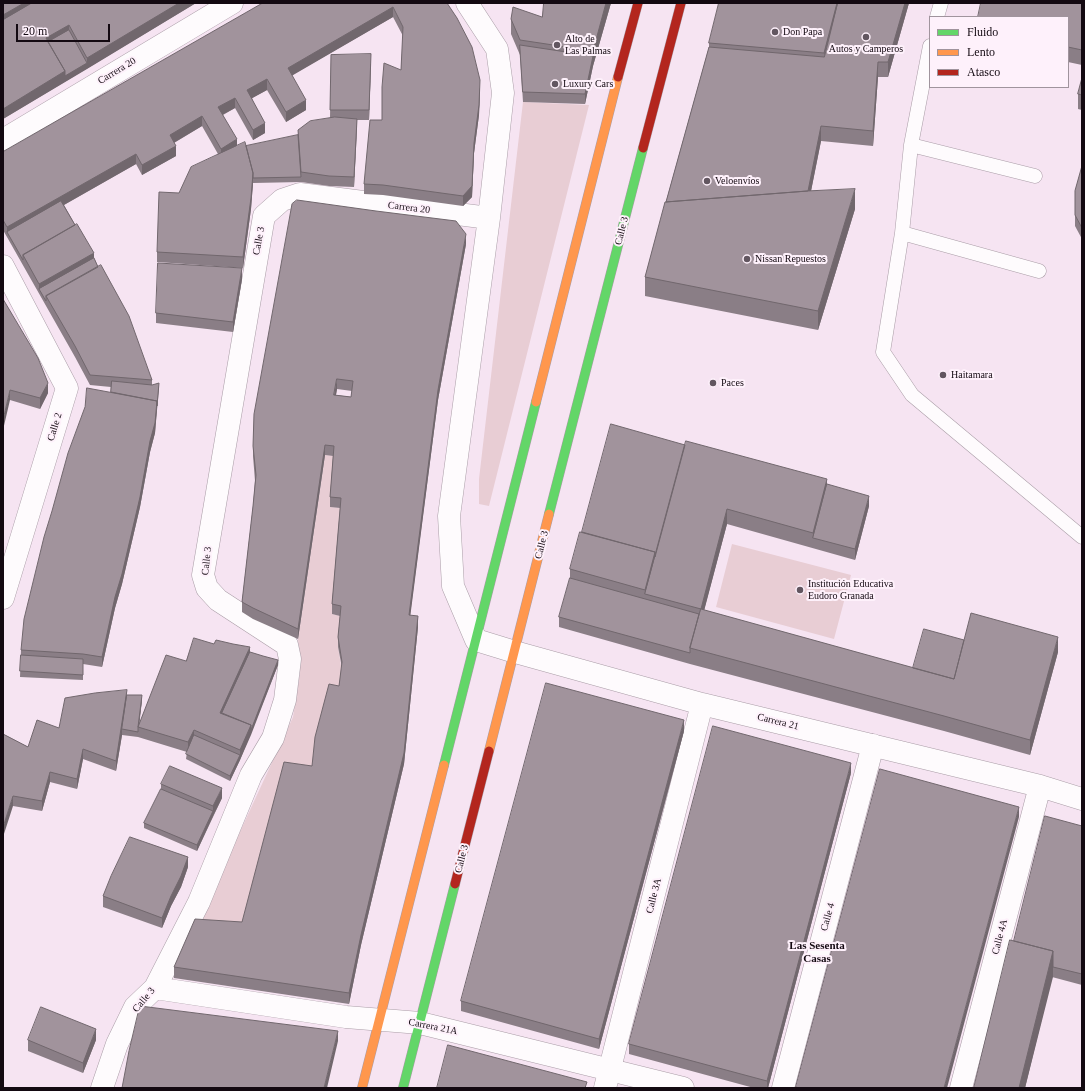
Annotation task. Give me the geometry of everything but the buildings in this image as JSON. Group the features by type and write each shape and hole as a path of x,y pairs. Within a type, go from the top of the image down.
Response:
{"street":[{"name":"Carrera 20","path":"3,140 232,3"},
{"path":"467,3 497,49 503,93 489,218 449,516 453,586 476,640"},
{"path":"362,1088 638,3"},
{"name":"Calle 3","path":"403,1088 681,3"},
{"name":"Carrera 20","path":"282,200 300,194 489,218"},
{"name":"Calle 3","path":"102,1088 117,1044 135,1007 155,988 199,902 251,775 273,738 285,700 290,659 287,645 218,600 207,588 203,575 264,216 282,200"},
{"name":"Calle 2","path":"3,266 67,388 3,598"},
{"name":"Carrera 21","path":"476,640 702,704 1040,786 1082,799"},
{"name":"Calle 3A","path":"608,1079 702,704"},
{"name":"Calle 4","path":"783,1088 873,745"},
{"name":"Calle 4A","path":"961,1088 1040,786"},
{"name":"Carrera 21A","path":"155,988 346,1017 420,1023 608,1079 683,1088"}],"lane":[{"path":"937,16 941,3"},
{"path":"929,51 911,145 902,233 883,352 912,394 1082,537"},
{"path":"911,145 1035,176"},
{"path":"902,233 1039,271"}],"shaded area":[{"path":"523,102 589,105 489,506 479,504 479,479"},
{"path":"325,455 334,456 330,507 341,508 332,614 341,616 338,647 342,672 339,696 312,776 242,932 195,929 293,717 300,673 298,639"},
{"path":"732,544 851,575 834,639 716,607"}],"traffic: fast":[{"path":"549,514 643,148"},
{"path":"444,765 536,402"},
{"path":"403,1088 455,884"}],"traffic: slow":[{"path":"536,402 618,77"},
{"path":"489,751 549,514"},
{"path":"362,1088 444,765"}],"traffic: jam":[{"path":"618,77 638,3"},
{"path":"643,148 681,3"},
{"path":"455,884 489,751"}],"place":[{"name":"Don Papa","path":"775,32"},
{"name":"Autos y Camperos","path":"866,37"},
{"name":"Alto de Las Palmas","path":"557,45"},
{"name":"Luxury Cars","path":"555,84"},
{"name":"Veloenvíos","path":"707,181"},
{"name":"Nissan Repuestos","path":"747,259"},
{"name":"Haitamara","path":"943,375"},
{"name":"Paces","path":"713,383"},
{"name":"Institución Educativa Eudoro Granada","path":"800,590"}],"district":[{"name":"Las Sesenta Casas","path":"817,952"}]}
